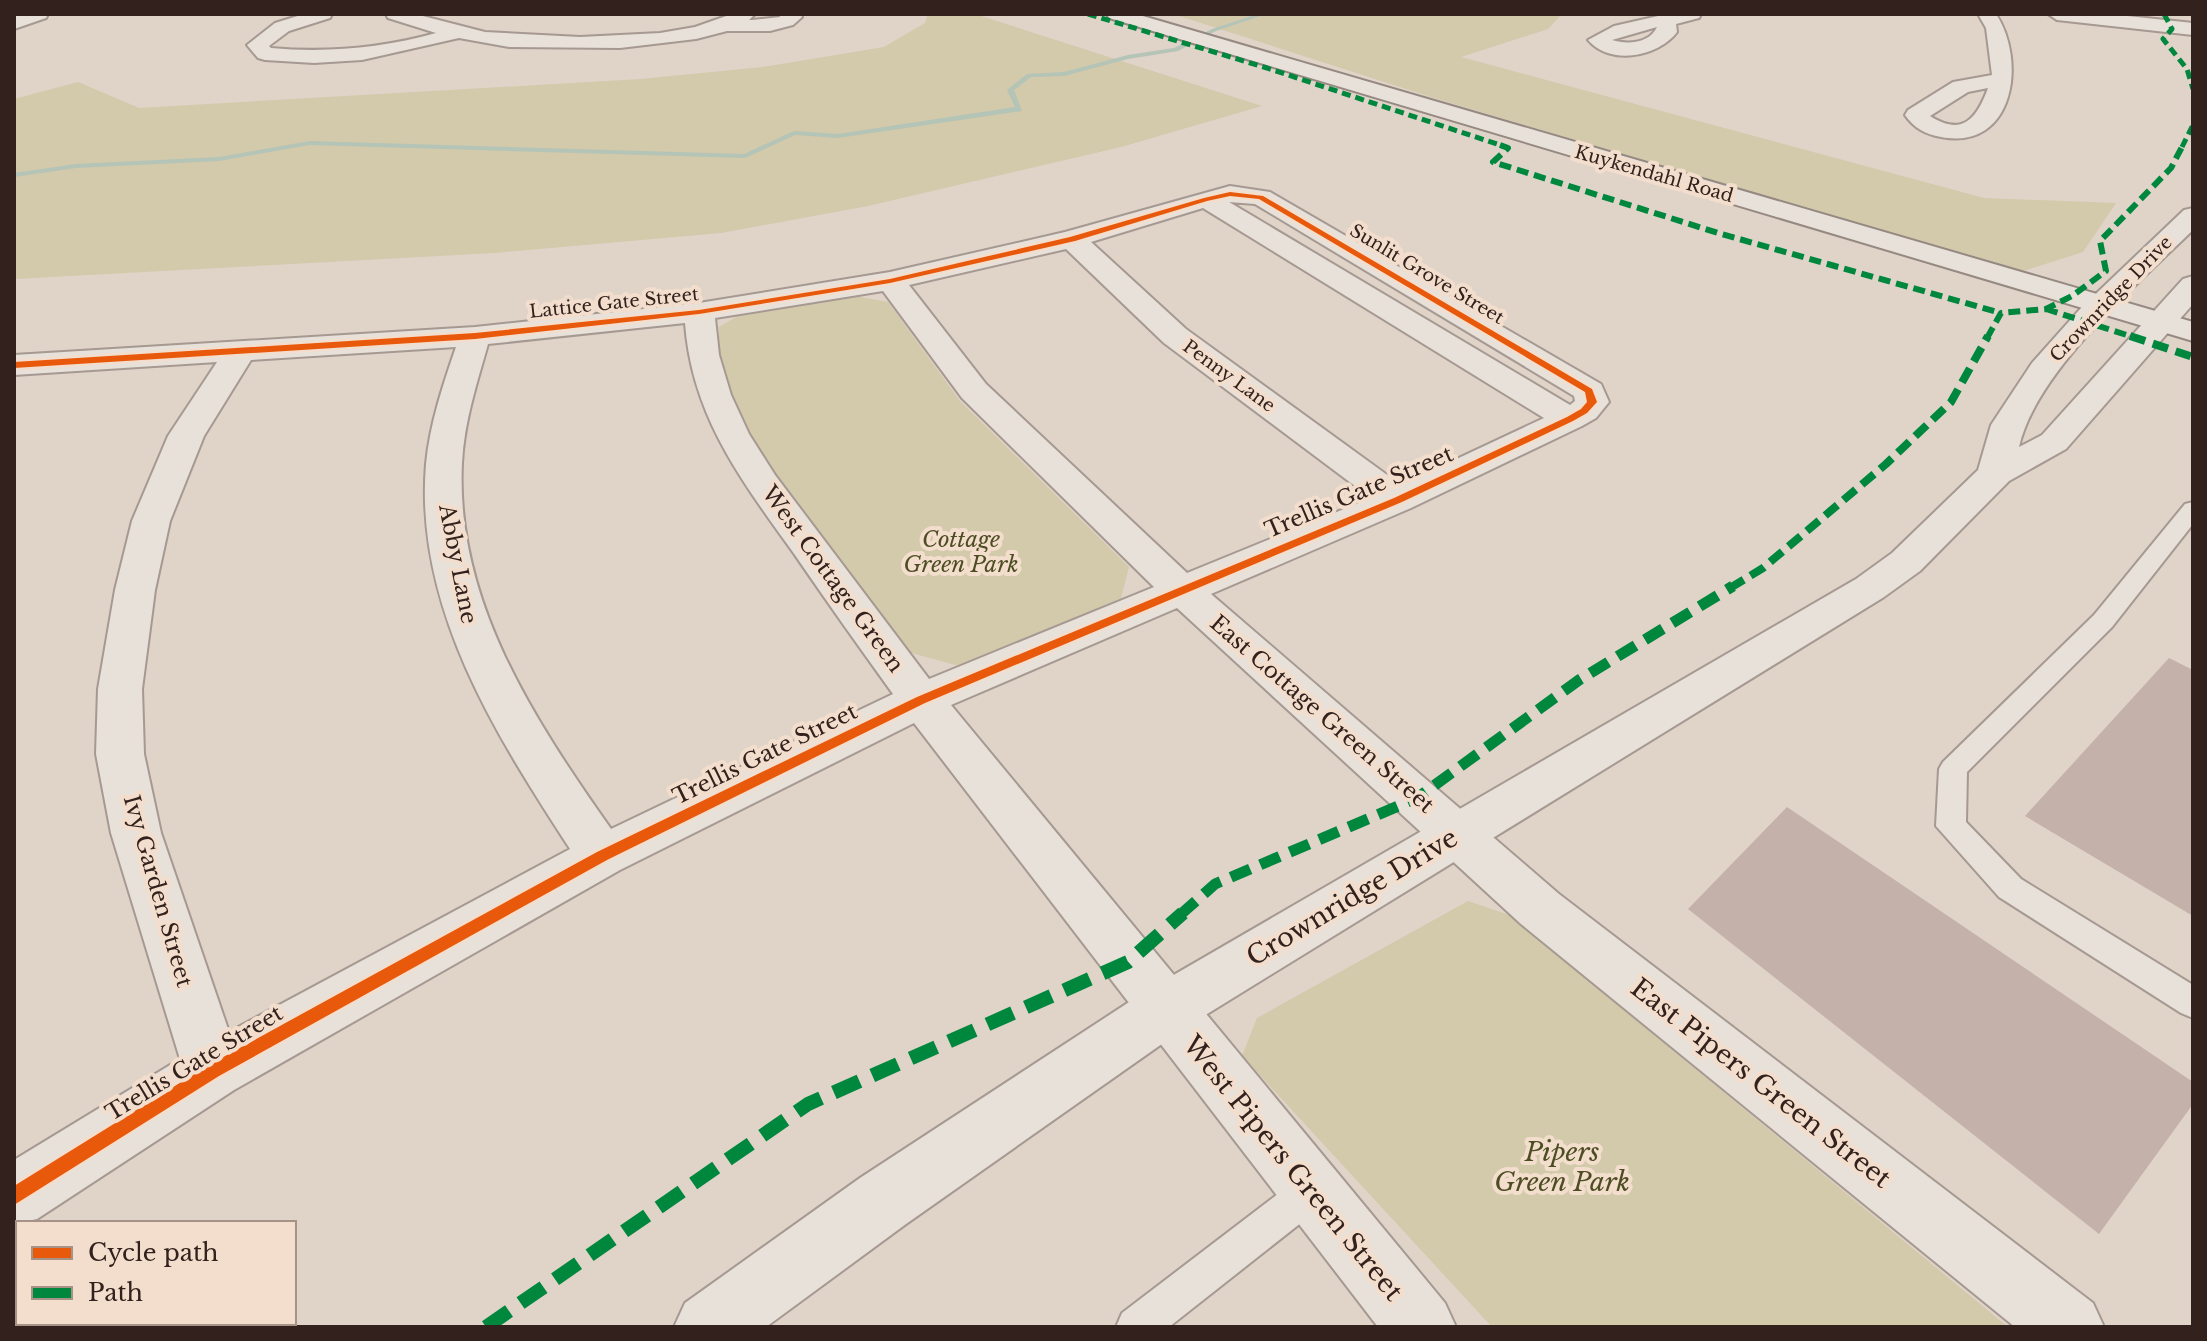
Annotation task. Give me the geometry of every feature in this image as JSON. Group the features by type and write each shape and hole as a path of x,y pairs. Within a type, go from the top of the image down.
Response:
{"street":[{"path":"14,23 39,14"},
{"path":"323,14 282,27 257,45 265,54 300,58 347,57 404,48 456,33"},
{"path":"395,14 456,33 506,41 604,42 688,34 727,25 777,25 793,17 788,14"},
{"path":"727,25 746,14"},
{"name":"Kuykendahl Road","path":"1116,14 1249,56 2193,332"},
{"path":"1666,23 1692,14"},
{"path":"1987,14 1996,28 2003,79"},
{"path":"2057,14 2193,29"},
{"path":"2132,14 2193,20"},
{"name":"Lattice Gate Street","path":"14,365 475,336 699,312 890,281 1072,239 1206,199 1570,419"},
{"name":"Crownridge Drive","path":"1996,473 2007,426 2052,360 2145,259 2193,216"},
{"name":"Penny Lane","path":"1072,239 1175,336 1398,500"},
{"name":"East Cottage Green Street","path":"890,281 974,391 1181,590 1458,834"},
{"name":"Crownridge Drive","path":"709,1327 883,1201 1166,1009 1870,588 1906,562 1996,473 2054,442 2193,285"},
{"name":"West Cottage Green","path":"699,312 703,355 714,395 732,434 759,479 921,700 1166,1009"},
{"name":"Abby Lane","path":"475,336 444,455 449,540 458,587 471,634 495,685 530,748 602,856"},
{"name":"Ivy Garden Street","path":"213,1071 136,833 120,754 120,689 135,590 151,521 186,436 241,350"},
{"name":"Trellis Gate Street","path":"14,1196 213,1071 602,856 921,700 1398,500 1570,419"},
{"name":"East Pipers Green Street","path":"1458,834 1540,909 2069,1327"},
{"name":"West Pipers Green Street","path":"1166,1009 1421,1327"}],"lane":[{"path":"2193,509 2103,621 1953,769 1951,826 2010,888 2193,1003"},
{"path":"1136,1327 1312,1191"}],"green space":[{"path":"928,14 975,14 1262,106 1121,147 868,206 721,233 494,253 14,279 14,99 78,82 139,108 641,79 763,67 884,47 925,23"},
{"path":"1173,14 1562,14 1548,29 1461,57 1984,198 2116,203 2083,252 2020,272 1434,98"},
{"name":"Cottage Green Park","path":"855,296 888,302 960,401 1129,567 1121,598 963,667 904,651 757,448 719,371 719,327 736,317"},
{"name":"Pipers Green Park","path":"1468,901 1509,915 2008,1327 1492,1327 1242,1056 1257,1018"}],"building":[{"path":"2169,658 2193,670 2193,916 2025,816"},
{"path":"1787,807 2193,1082 2193,1104 2099,1234 1688,909"}],"waterway":[{"path":"14,175 76,166 219,159 310,143 745,156 794,133 838,136 1019,109 1010,90 1029,75 1064,74 1128,57 1176,50 1214,30 1263,14"}],"marked path":[{"path":"1088,14 1267,68 1508,148 1493,162 1718,233 2001,313"},
{"path":"2164,14 2172,29 2163,39 2187,69 2193,89"},
{"path":"486,1327 808,1104 1128,962 1215,884 1417,798 1579,680 1763,568 1886,464 1951,402 2001,313 2046,309 2072,296 2106,271 2100,241 2171,168 2193,125"},
{"path":"2046,309 2193,357"}],"cycle path":[{"name":"Sunlit Grove Street","path":"14,365 475,336 699,312 890,281 1072,239 1230,194 1261,197 1589,391 1592,402 1570,419 1398,500 921,700 602,856 213,1071 14,1196"}]}
